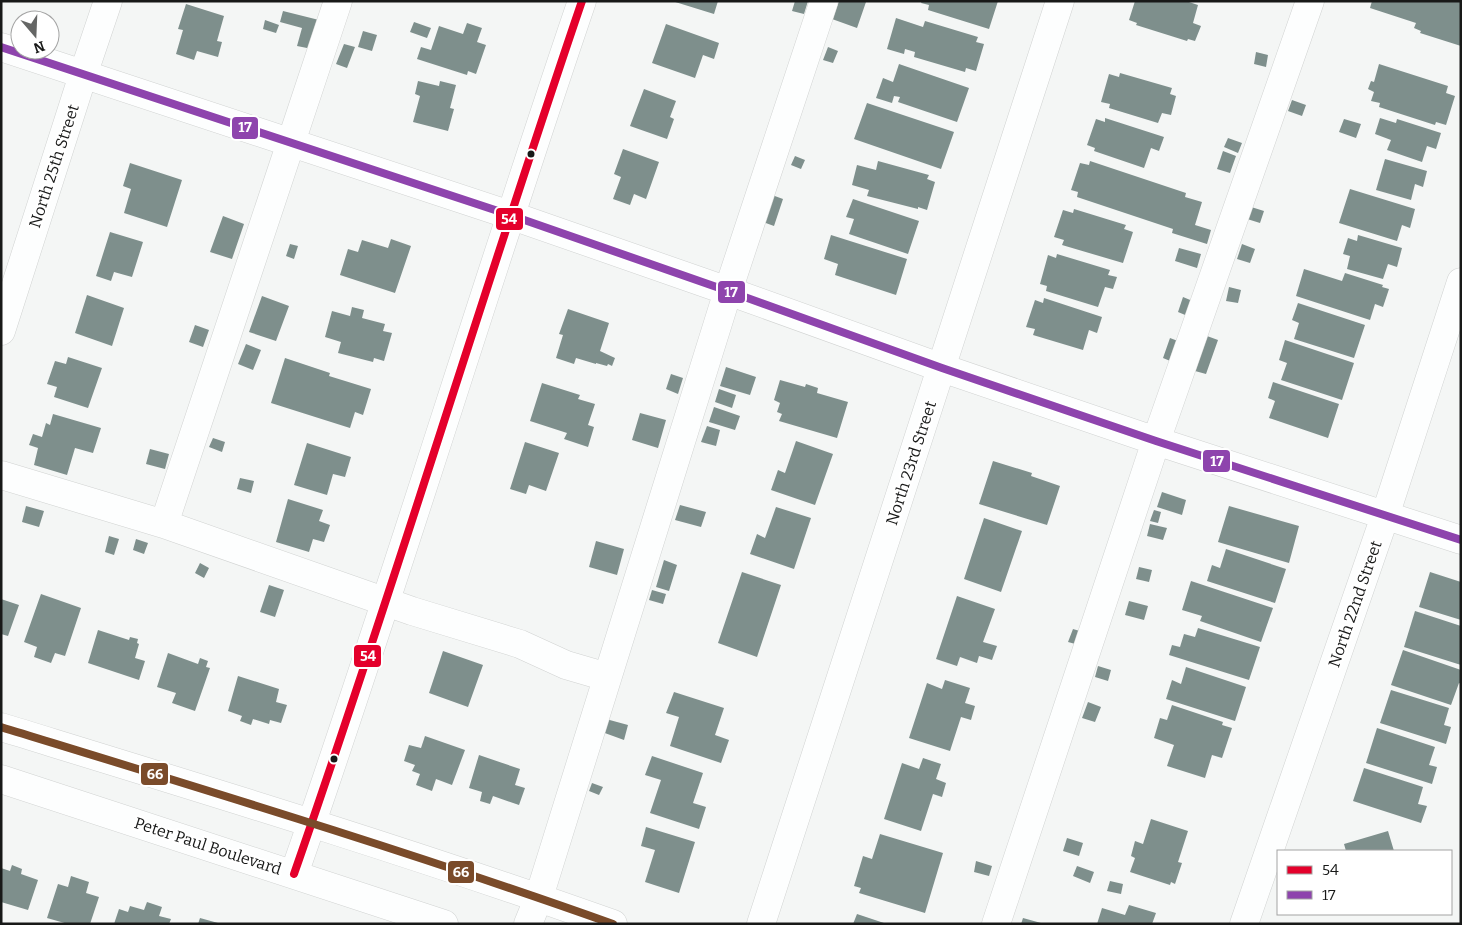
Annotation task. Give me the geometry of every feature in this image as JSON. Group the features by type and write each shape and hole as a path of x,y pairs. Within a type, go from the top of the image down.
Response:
{"street":[{"name":"North 25th Street","path":"1,331 108,1"},
{"path":"164,524 338,1"},
{"path":"294,874 386,601 510,215 582,1"},
{"path":"528,924 539,897 728,291 824,1"},
{"name":"North 23rd Street","path":"761,924 1060,1"},
{"path":"996,924 1156,441 1310,1"},
{"path":"1,47 510,215 942,368 1156,441 1461,540"},
{"name":"North 22nd Street","path":"1244,924 1385,516 1461,282"},
{"path":"1,475 164,524 386,601 520,644 566,665 607,677"},
{"path":"1,727 312,823 539,897 613,924"},
{"name":"Peter Paul Boulevard","path":"1,779 444,924"}],"building":[{"path":"672,1 718,1 714,14"},
{"path":"795,1 808,1 804,14 792,11"},
{"path":"839,1 866,2 857,28 832,19"},
{"path":"922,1 998,1 989,29 928,10 929,5 921,3"},
{"path":"1135,1 1186,1 1198,5 1193,23 1201,26 1195,41 1188,39 1187,41 1136,25 1137,23 1129,20"},
{"path":"1372,1 1461,2 1461,46 1420,33 1421,31 1414,28 1416,23 1370,8"},
{"path":"186,4 224,16 217,41 222,42 218,57 197,51 194,60 176,54 183,30 178,29"},
{"path":"283,11 319,20 312,49 297,46 302,28 280,22"},
{"path":"896,18 923,27 925,21 978,37 976,42 984,44 976,71 966,68 965,72 914,57 915,52 905,49 904,54 887,49"},
{"path":"265,20 279,25 276,33 263,29"},
{"path":"414,22 431,28 427,38 410,32"},
{"path":"467,23 482,28 477,42 486,45 476,74 468,71 467,75 417,59 421,47 431,50 439,26 463,34"},
{"path":"666,24 719,43 714,59 703,55 695,78 652,63"},
{"path":"363,31 377,35 372,51 358,47"},
{"path":"344,44 355,47 347,68 336,64"},
{"path":"828,47 838,51 833,63 823,60"},
{"path":"1256,52 1268,55 1266,67 1254,64"},
{"path":"899,64 969,88 957,122 898,102 900,97 894,96 892,103 876,98 883,78 893,82"},
{"path":"1379,64 1448,86 1446,93 1455,96 1446,125 1436,122 1435,125 1379,107 1380,103 1371,101 1374,92 1368,89 1371,81 1374,82"},
{"path":"1120,73 1172,88 1170,94 1176,96 1171,115 1162,113 1158,123 1109,108 1110,104 1101,102 1109,74 1119,77"},
{"path":"418,81 439,86 440,81 456,85 450,108 454,109 448,131 413,122 420,96 415,94"},
{"path":"644,89 676,101 670,117 674,119 667,139 630,126"},
{"path":"1292,100 1306,105 1302,116 1288,111"},
{"path":"867,103 954,132 941,169 854,139"},
{"path":"1105,118 1164,137 1159,151 1151,148 1144,168 1094,151 1095,148 1087,145 1096,119 1105,122"},
{"path":"1380,118 1396,123 1397,119 1441,133 1436,149 1427,146 1422,162 1387,150 1391,140 1375,134"},
{"path":"1344,119 1361,124 1356,138 1339,132"},
{"path":"1228,138 1242,143 1238,153 1224,147"},
{"path":"623,149 659,162 646,199 634,194 630,205 613,199 621,177 614,174"},
{"path":"1223,151 1236,156 1230,173 1217,169"},
{"path":"795,156 805,160 801,169 791,165"},
{"path":"1385,159 1427,171 1423,187 1415,184 1411,200 1376,190"},
{"path":"878,161 929,175 927,179 935,182 927,210 867,196 869,190 852,185 857,165 876,170"},
{"path":"1090,161 1186,193 1185,197 1202,202 1195,225 1211,230 1207,244 1172,233 1173,229 1077,197 1078,192 1071,190 1080,163 1089,165"},
{"path":"130,163 182,180 167,227 124,213 131,189 123,186"},
{"path":"1350,189 1415,209 1410,228 1402,225 1397,241 1339,223"},
{"path":"772,195 783,199 774,226 763,222"},
{"path":"853,199 919,221 908,254 849,234 854,219 846,217"},
{"path":"1248,206 1264,211 1260,223 1244,218"},
{"path":"1074,209 1126,225 1124,229 1133,232 1123,263 1062,245 1064,240 1054,237 1063,210 1073,213"},
{"path":"223,216 244,224 232,259 210,252"},
{"path":"110,232 143,242 132,277 114,272 111,281 96,276"},
{"path":"831,235 907,259 896,295 835,275 838,264 824,259"},
{"path":"1358,235 1402,248 1397,267 1388,264 1383,279 1347,269 1350,256 1343,254 1348,238 1357,241"},
{"path":"391,239 411,246 395,293 340,275 348,249 358,252 362,240 388,248"},
{"path":"290,244 298,246 294,259 286,256"},
{"path":"1242,244 1255,249 1250,263 1237,259"},
{"path":"1179,248 1201,254 1197,268 1175,261"},
{"path":"1057,254 1110,270 1108,275 1117,277 1113,289 1105,287 1098,307 1046,291 1047,286 1040,284 1048,255 1056,258"},
{"path":"1304,269 1342,281 1345,273 1383,285 1382,287 1389,289 1383,307 1375,304 1370,320 1296,296"},
{"path":"1229,287 1241,290 1238,303 1226,301"},
{"path":"87,295 124,308 112,346 75,333"},
{"path":"262,296 289,306 276,341 249,332"},
{"path":"1183,297 1195,302 1190,317 1178,312"},
{"path":"1044,298 1102,317 1097,333 1089,330 1083,350 1033,335 1035,329 1026,327 1035,300 1043,303"},
{"path":"1298,303 1365,325 1354,358 1294,339 1299,323 1292,320"},
{"path":"352,307 364,310 362,318 385,324 383,331 392,333 384,361 374,358 373,362 338,353 341,342 325,337 332,311 350,316"},
{"path":"568,309 609,323 600,351 615,358 612,366 596,364 576,358 574,364 556,358 563,335 559,334"},
{"path":"195,325 209,330 203,347 189,342"},
{"path":"1207,336 1218,340 1206,374 1195,371"},
{"path":"1170,338 1183,343 1175,363 1163,358"},
{"path":"1285,340 1354,363 1342,400 1281,380 1287,363 1279,360"},
{"path":"246,344 261,350 253,370 238,364"},
{"path":"68,357 102,368 88,408 54,397 57,387 47,384 55,361 66,364"},
{"path":"285,358 330,373 329,376 371,389 363,415 355,412 350,428 271,403"},
{"path":"726,367 756,377 750,395 720,386"},
{"path":"671,374 683,378 678,394 666,389"},
{"path":"780,380 805,387 806,384 818,388 817,393 848,402 837,438 779,421 782,414 777,412 780,403 774,400"},
{"path":"1273,382 1339,404 1328,438 1269,418 1275,401 1268,398"},
{"path":"542,383 580,395 578,399 595,404 588,425 594,427 588,447 564,439 567,433 530,421"},
{"path":"719,389 736,395 732,408 715,402"},
{"path":"714,407 740,416 735,430 709,422"},
{"path":"640,413 666,420 658,448 632,440"},
{"path":"53,414 101,428 93,453 75,448 67,475 34,465 38,448 29,445 33,434 42,437 46,423 50,425"},
{"path":"707,426 720,430 716,446 701,442"},
{"path":"213,438 225,442 222,452 209,447"},
{"path":"796,441 833,454 815,505 771,490 778,470 785,473"},
{"path":"525,442 559,453 546,491 529,485 526,494 510,489"},
{"path":"307,443 351,457 345,477 333,474 327,495 294,485"},
{"path":"150,449 169,454 165,469 146,464"},
{"path":"993,461 1032,473 1031,476 1060,486 1047,525 979,504"},
{"path":"240,478 254,481 251,493 237,489"},
{"path":"1162,492 1186,500 1182,515 1157,507"},
{"path":"288,499 323,510 319,521 330,525 324,542 313,539 309,552 276,542"},
{"path":"680,505 706,512 701,527 675,520"},
{"path":"26,506 44,511 39,527 22,522"},
{"path":"1229,506 1299,526 1289,563 1218,542"},
{"path":"776,507 811,518 794,569 750,554 757,534 765,538"},
{"path":"1154,510 1161,512 1158,523 1150,521"},
{"path":"984,518 1022,531 1001,592 964,579"},
{"path":"1150,524 1167,528 1163,540 1147,536"},
{"path":"109,536 119,539 114,555 105,552"},
{"path":"136,539 148,543 144,554 133,550"},
{"path":"596,541 624,549 617,575 589,567"},
{"path":"1226,549 1286,569 1275,603 1207,581 1212,565 1220,568"},
{"path":"664,560 677,565 669,591 656,587"},
{"path":"200,563 209,568 204,578 195,573"},
{"path":"1139,567 1152,570 1149,582 1136,579"},
{"path":"742,572 781,585 757,657 718,643"},
{"path":"1430,572 1461,582 1461,620 1419,607"},
{"path":"1191,581 1273,608 1261,642 1200,621 1202,616 1182,610"},
{"path":"269,585 284,590 275,617 260,612"},
{"path":"652,590 666,594 663,604 649,600"},
{"path":"41,594 81,608 65,656 55,653 51,663 34,657 37,647 24,642"},
{"path":"957,596 995,609 983,642 997,646 992,660 979,656 977,663 960,657 957,666 936,659"},
{"path":"1,599 19,605 8,636 1,634"},
{"path":"1129,601 1148,606 1144,620 1125,615"},
{"path":"1415,611 1461,626 1461,665 1404,647"},
{"path":"1198,628 1260,647 1249,680 1169,655 1172,645 1180,647 1184,634 1195,637"},
{"path":"1073,629 1083,632 1079,645 1068,642"},
{"path":"98,630 129,640 130,637 138,639 137,643 139,644 135,658 145,661 139,680 88,663"},
{"path":"1403,650 1461,670 1461,684 1459,683 1451,705 1391,685"},
{"path":"443,651 483,665 468,707 429,693"},
{"path":"168,653 198,664 200,658 208,661 206,667 210,668 195,711 172,703 176,693 157,687"},
{"path":"1098,666 1111,670 1108,681 1095,677"},
{"path":"1186,667 1246,687 1235,721 1166,699 1172,680 1181,684"},
{"path":"238,676 279,689 276,702 287,705 281,723 270,720 269,724 253,719 251,725 240,721 242,716 228,711"},
{"path":"945,680 970,688 965,703 975,706 971,720 961,717 950,751 909,738 927,683 942,689"},
{"path":"1391,690 1449,708 1444,725 1451,727 1446,744 1380,723"},
{"path":"674,692 724,708 715,735 729,740 721,763 670,746 679,717 666,713"},
{"path":"1088,702 1101,707 1095,722 1082,718"},
{"path":"1172,705 1223,722 1222,725 1232,728 1222,758 1212,755 1205,778 1167,766 1174,745 1154,738 1160,718 1167,720"},
{"path":"606,719 628,725 624,740 602,732"},
{"path":"1377,728 1435,747 1429,765 1437,767 1432,784 1366,763"},
{"path":"425,736 465,750 452,785 436,779 432,791 416,785 420,774 412,771 415,765 404,761 409,745 421,748"},
{"path":"479,755 520,769 515,785 525,788 519,805 493,796 490,804 480,801 482,792 469,788"},
{"path":"652,756 703,773 693,803 706,807 699,829 650,813 661,780 645,775"},
{"path":"923,758 941,764 936,779 946,783 942,797 933,794 921,831 884,819 902,763 919,769"},
{"path":"1364,768 1423,787 1418,804 1427,806 1421,823 1353,801"},
{"path":"592,783 603,787 599,795 589,791"},
{"path":"1151,819 1188,831 1178,862 1182,863 1175,884 1171,882 1170,885 1130,872 1135,858 1131,856 1135,841 1143,844"},
{"path":"646,827 695,842 679,893 645,882 655,850 641,846"},
{"path":"1388,831 1394,850 1346,850 1344,844"},
{"path":"880,834 943,853 925,913 859,893 861,888 854,886 863,856 872,859"},
{"path":"1067,838 1083,843 1079,856 1063,851"},
{"path":"976,861 992,866 989,876 974,872"},
{"path":"12,865 22,869 21,874 38,880 28,910 1,902 1,868 10,871"},
{"path":"1077,866 1094,872 1090,883 1073,876"},
{"path":"71,876 89,882 86,893 99,897 90,924 68,924 47,918 58,884 68,887"},
{"path":"1110,881 1123,884 1121,894 1107,891"},
{"path":"147,902 162,907 159,916 171,919 169,924 114,924 119,909 128,912 130,906 144,910"},
{"path":"1129,905 1156,913 1152,924 1097,924 1102,908 1125,915"},
{"path":"857,914 884,923 884,924 853,924"},
{"path":"200,918 218,923 218,924 198,924"},
{"path":"1023,918 1041,923 1041,924 1021,924"}],"transit line":[{"name":"54","path":"294,874 368,656 509,219 582,1"},
{"name":"17","path":"1,47 510,215 942,368 1156,441 1461,540"},
{"name":"66","path":"1,727 385,847 613,924"}]}
